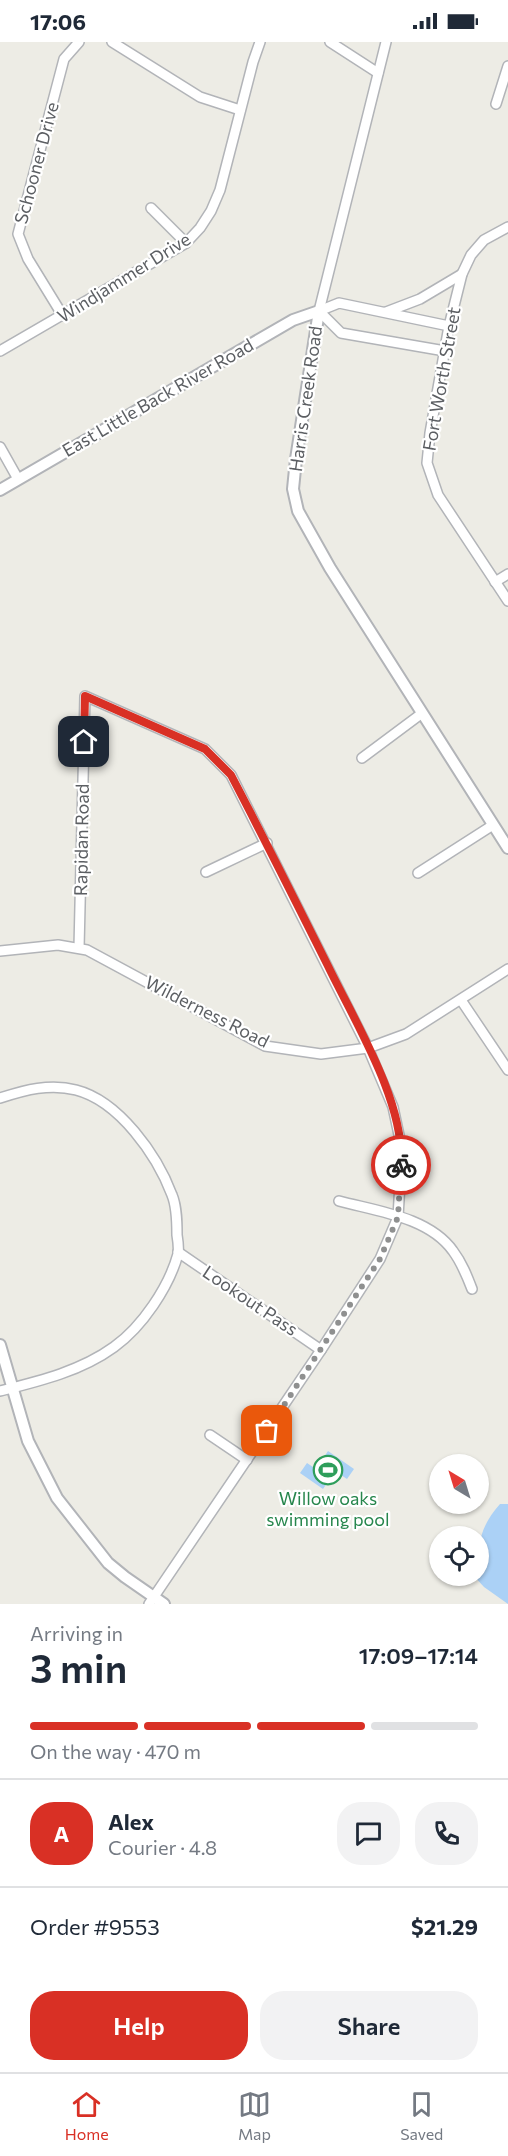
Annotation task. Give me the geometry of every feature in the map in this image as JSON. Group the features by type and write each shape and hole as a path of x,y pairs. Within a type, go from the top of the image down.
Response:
{"street":[{"name":"Schooner Drive","path":"63,316 28,259 18,234 64,59 79,42"},
{"path":"112,42 200,97 240,110"},
{"name":"Windjammer Drive","path":"0,351 186,243 200,228 215,201 260,42"},
{"path":"330,42 378,73"},
{"name":"Harris Creek Road","path":"386,42 319,311 293,489 298,511 330,568 508,848"},
{"path":"496,104 508,66"},
{"path":"151,208 186,243"},
{"name":"Fort Worth Street","path":"508,227 484,240 471,255 462,274 449,326 427,463 438,495 508,601"},
{"path":"385,312 426,296 462,274"},
{"name":"East Little Back River Road","path":"0,489 293,320 339,303 449,326"},
{"path":"319,311 341,333 445,351"},
{"path":"0,447 18,479"},
{"path":"495,582 508,574"},
{"name":"Rapidan Road","path":"79,948 85,696 205,749 231,775 267,843"},
{"path":"362,758 422,714"},
{"path":"418,873 492,825"},
{"path":"152,1601 380,1259 398,1217 402,1149 393,1107 368,1048 267,843 206,872"},
{"name":"Wilderness Road","path":"0,951 58,945 87,950 266,1046 321,1054 368,1048 406,1034 508,969"},
{"path":"461,1000 508,1070"},
{"path":"0,1098 36,1088 55,1087 78,1090 102,1102 123,1118 148,1150 172,1195 178,1252 163,1287 145,1318 116,1346 81,1367 0,1391"},
{"path":"339,1201 398,1217 429,1229 452,1249 463,1266 472,1289"},
{"name":"Lookout Pass","path":"178,1252 321,1350"},
{"path":"0,1345 28,1441 57,1498 108,1563 152,1601 164,1604"},
{"path":"210,1436 247,1460"}],"water":[{"name":"Willow oaks swimming pool","path":"328,1451 354,1469 347,1479 335,1471 323,1489 300,1473 307,1463 316,1469"},
{"path":"500,1504 508,1504 508,1604 483,1586 489,1586 489,1526 486,1526"}],"way so far":[{"path":"267,1431 380,1259 398,1217 401,1165"}],"place":[{"name":"Willow oaks swimming pool","path":"328,1470"}],"route":[{"path":"84,742 85,696 205,749 231,775 368,1048 393,1107 402,1149 401,1165"}]}
